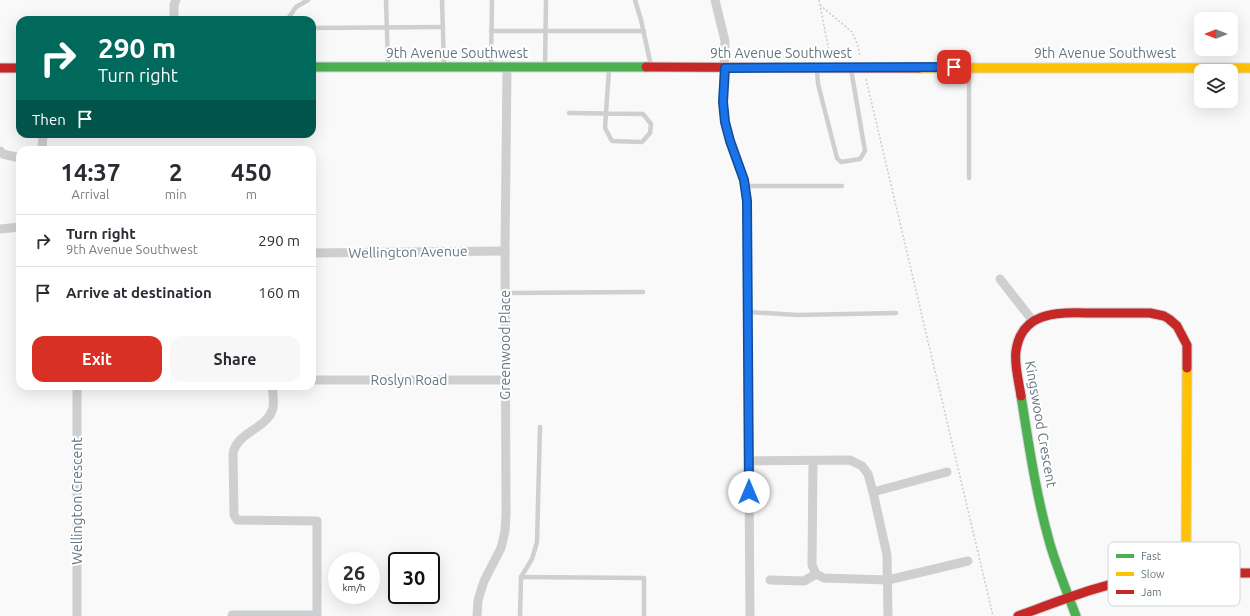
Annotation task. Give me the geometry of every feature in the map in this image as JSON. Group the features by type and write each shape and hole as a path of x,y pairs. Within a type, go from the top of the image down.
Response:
{"street":[{"path":"174,16 174,5 176,0"},
{"path":"715,0 725,41 723,102 725,122 745,186 747,201 750,616"},
{"name":"9th Avenue Southwest","path":"316,67 1250,68"},
{"path":"0,68 16,68"},
{"name":"Greenwood Place","path":"477,616 478,600 484,581 501,548 505,531 505,251 507,68"},
{"path":"0,151 3,154 16,157"},
{"path":"0,229 16,227"},
{"name":"Wellington Avenue","path":"316,253 505,251"},
{"path":"1000,279 1033,320 1055,313 1150,313 1171,319 1179,327 1187,345 1186,542"},
{"name":"Kingswood Crescent","path":"1033,320 1020,335 1016,346 1015,359 1034,474 1050,545 1076,616"},
{"name":"Roslyn Road","path":"316,380 505,380"},
{"name":"Wellington Crescent","path":"77,390 77,616"},
{"path":"232,616 317,616 317,521 237,520 234,515 234,447 240,440 268,418 272,410 272,390"},
{"path":"813,460 812,565 816,574 824,578 888,580 968,560"},
{"path":"749,461 850,460 862,466 868,474 887,555 888,616"},
{"path":"873,492 947,472"},
{"path":"770,580 804,581 816,574"},
{"path":"1018,616 1069,598 1108,586"}],"lane":[{"path":"290,16 296,8 308,0"},
{"path":"386,0 388,67"},
{"path":"442,0 444,68"},
{"path":"491,68 492,0"},
{"path":"545,68 546,0"},
{"path":"635,0 644,31 652,68"},
{"path":"316,28 443,27"},
{"path":"491,31 644,31"},
{"path":"816,67 818,84 837,158 841,162 860,159 865,151 851,67"},
{"path":"969,67 969,178"},
{"path":"569,113 606,113 643,114 651,124 650,133 642,142 612,141 605,128 606,113 609,68"},
{"path":"745,186 842,186"},
{"path":"505,293 643,292"},
{"path":"748,312 798,315 896,313"},
{"path":"520,616 521,577 532,559 537,542 540,427"},
{"path":"521,577 644,578 644,616"}],"path":[{"path":"818,0 832,67"},
{"path":"820,5 852,32 857,43 993,616"}],"traffic: fast":[{"path":"316,67 646,67"},
{"path":"1021,396 1033,470 1045,526 1056,562 1076,616"}],"traffic: slow":[{"path":"919,68 1250,68"},
{"path":"1186,542 1187,368"}],"traffic: jam":[{"path":"646,67 919,68"},
{"path":"0,68 16,68"},
{"path":"1021,396 1016,362 1016,351 1020,337 1026,327 1035,320 1046,316 1070,313 1150,313 1164,316 1177,326 1187,345 1187,368"},
{"path":"1240,573 1250,573"},
{"path":"1018,616 1084,592 1108,585"}],"route":[{"path":"749,492 747,201 744,180 725,122 723,102 725,68 954,67"}]}
